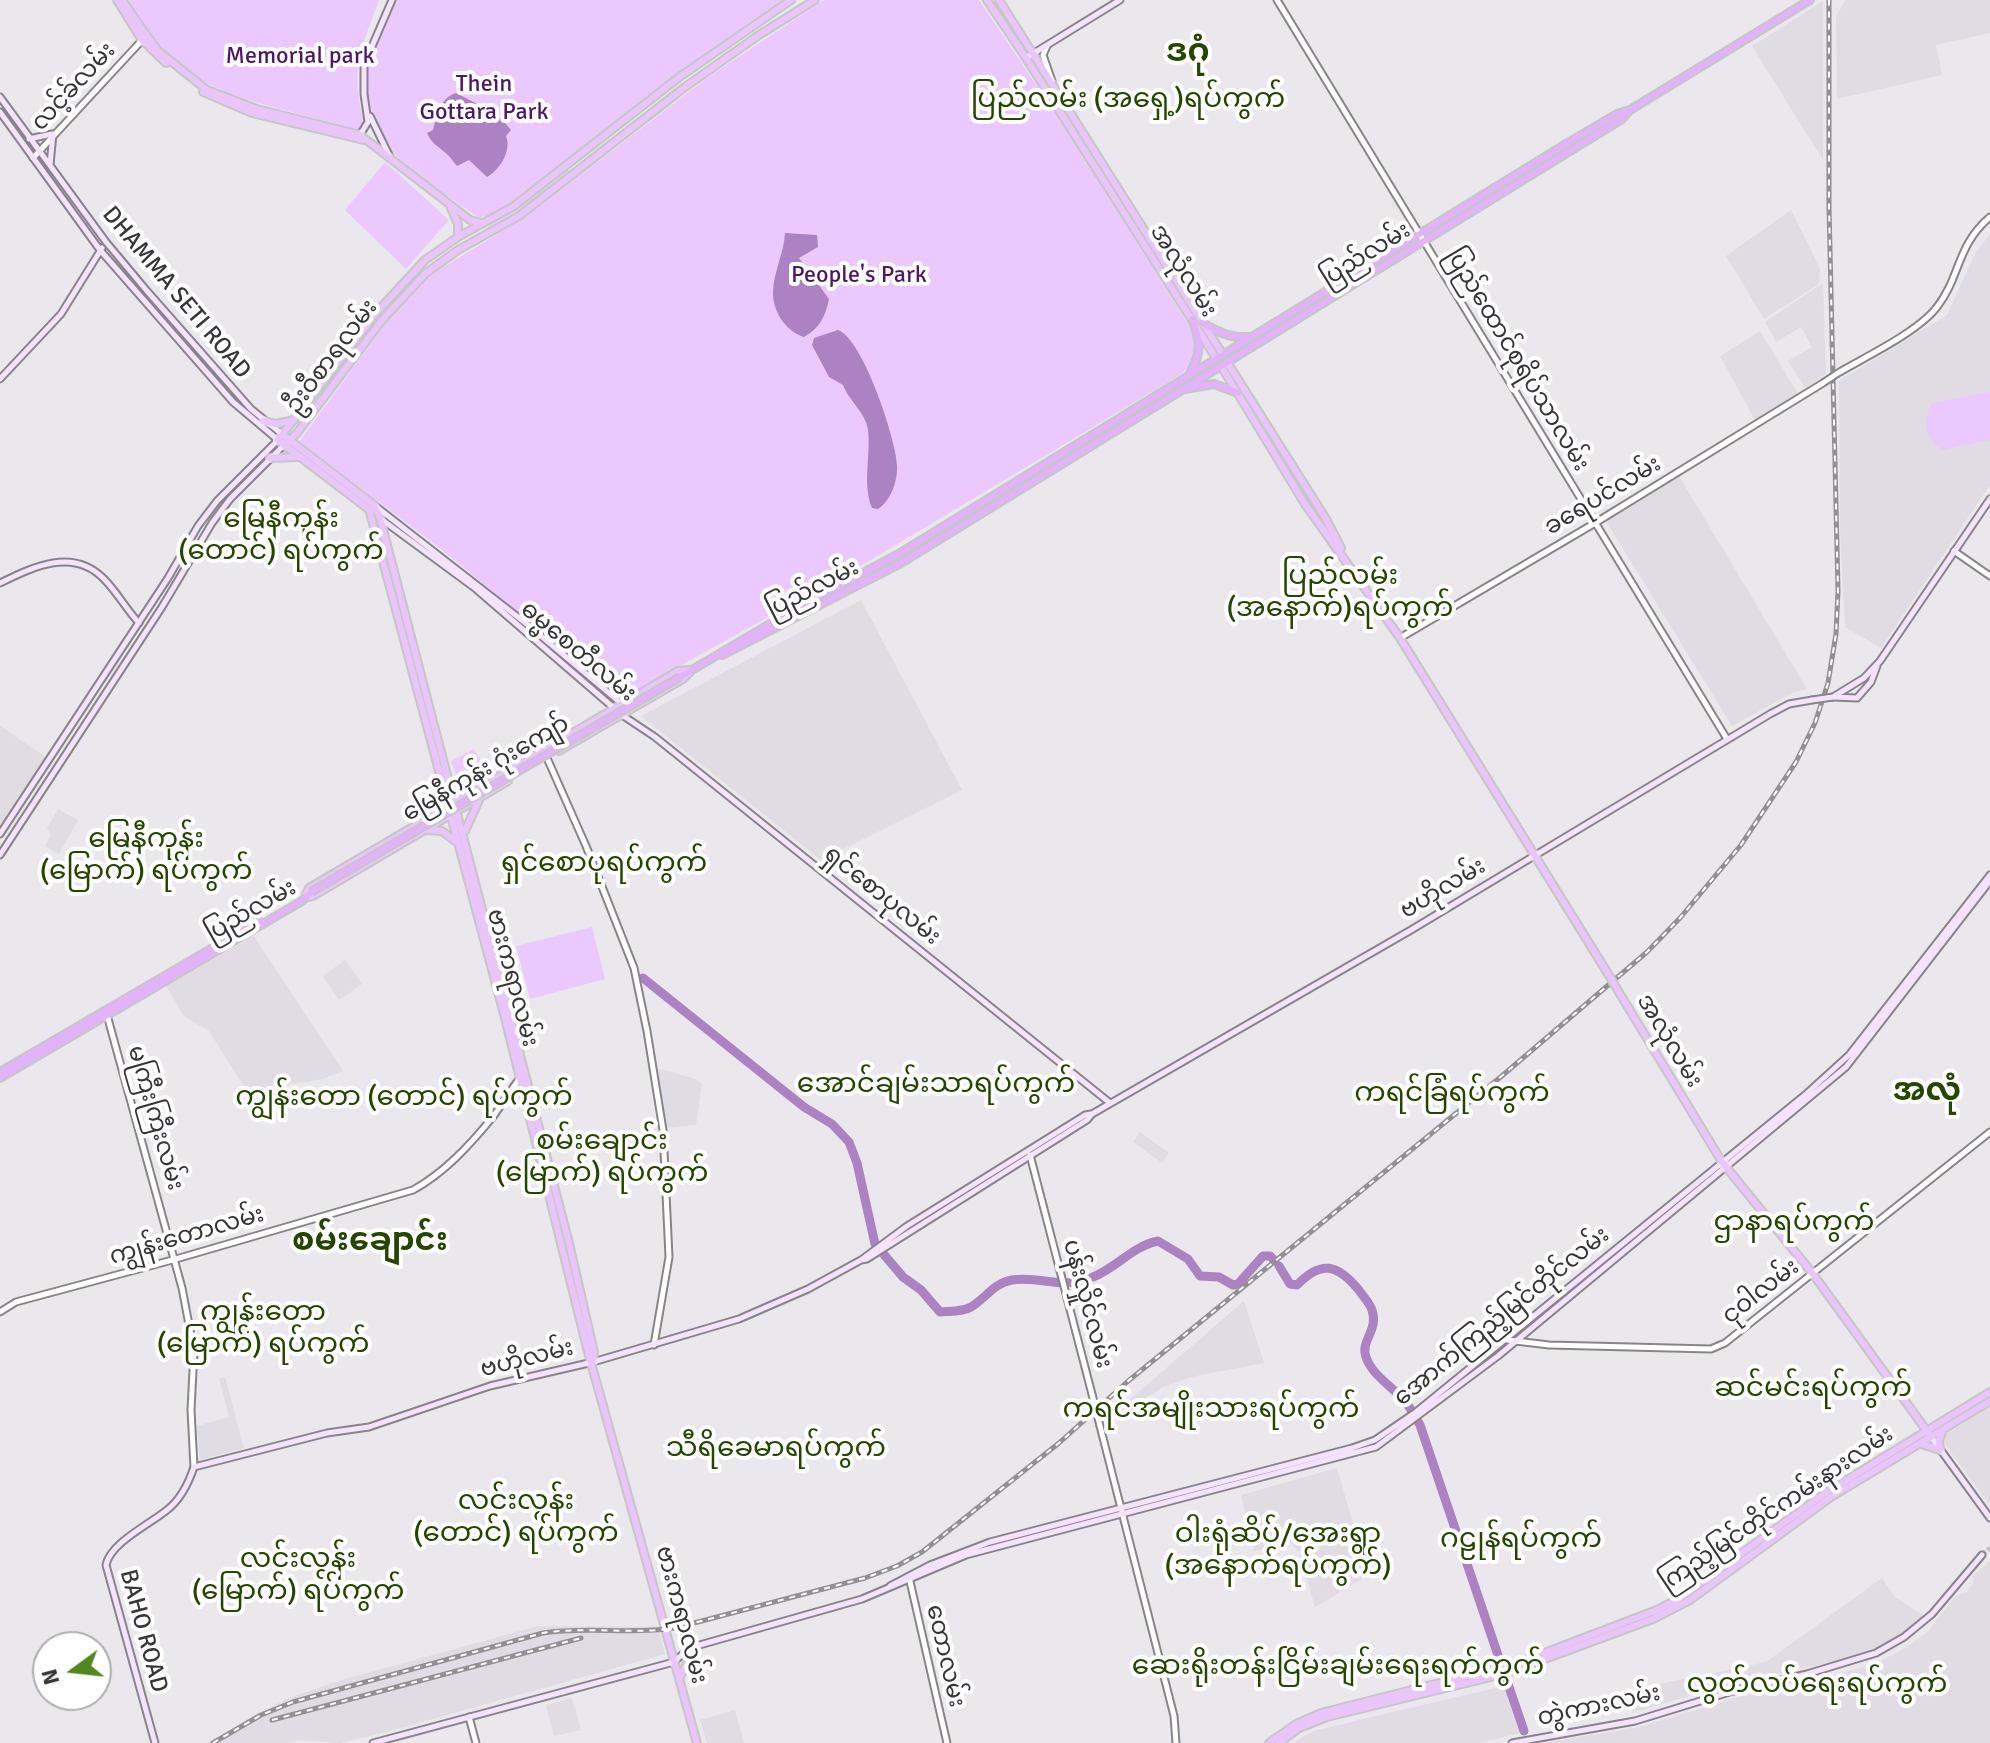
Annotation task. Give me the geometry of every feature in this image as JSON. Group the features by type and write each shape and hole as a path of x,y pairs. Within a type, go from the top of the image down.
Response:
{"highway":[{"name":"ပြည်လမ်း","path":"690,671 901,563 1178,391 1252,337 1622,119 1630,110 1810,0"},
{"name":"ပြည်လမ်း","path":"690,671 897,555 1421,238"},
{"path":"1187,378 1200,345 1192,319"},
{"path":"1202,323 1223,335 1252,337"},
{"path":"1178,391 1206,384 1227,387 1238,393"},
{"name":"မြေနီကုန်း ဂုံးကျော်","path":"308,894 690,671"},
{"name":"ပြည်လမ်း","path":"0,1078 308,894"},
{"name":"ပြည်လမ်း","path":"0,1072 308,894"}],"main road":[{"path":"119,0 144,38 167,64 205,93 252,113 368,140 470,220 482,225 479,240"},
{"path":"391,158 368,111 364,94 364,65 392,0"},
{"name":"ဦးဝီစာရလမ်း","path":"0,855 157,615 212,523 392,294 425,260 514,206 678,78 791,0"},
{"name":"ဦးဝီစာရလမ်း","path":"0,835 168,578 195,529 209,511 267,456 297,433 409,289 458,250 519,216 685,87 815,0"},
{"name":"အလုံလမ်း","path":"987,0 1202,323 1238,393 1305,504 1400,638 1724,1165 1813,1274 1990,1518"},
{"name":"အလုံလမ်း","path":"999,0 1187,304 1192,319 1326,519 1348,561"},
{"path":"1026,58 1120,0"},
{"path":"0,97 50,168"},
{"path":"359,137 367,126 368,111"},
{"path":"0,112 33,158"},
{"path":"29,139 53,134 50,168"},
{"name":"DHAMMA SETI ROAD","path":"33,158 100,250 190,354 233,402 280,438"},
{"path":"569,162 577,171"},
{"name":"DHAMMA SETI ROAD","path":"50,168 106,242 263,424"},
{"path":"450,205 458,224 455,240 458,250"},
{"path":"0,379 61,314 106,242"},
{"path":"190,354 198,348"},
{"path":"294,420 263,424 267,456 303,459"},
{"path":"297,433 301,449"},
{"name":"ဓမ္မစေတီလမ်း","path":"280,438 303,459 528,625 626,715"},
{"name":"ဓမ္မစေတီလမ်း","path":"287,443 301,449 371,507"},
{"path":"1833,697 1864,678 1880,661 1990,499"},
{"path":"371,507 380,518 389,550 430,718 443,751 452,805"},
{"name":"ဗားကရာလမ်း","path":"371,507 381,552 430,718 445,790 452,805 592,1339 593,1362 695,1742"},
{"name":"ဓမ္မစေတီလမ်း","path":"380,518 476,589 618,706"},
{"path":"384,532 386,527 392,527"},
{"path":"381,552 385,548 389,550"},
{"path":"0,583 36,566 57,562 82,564 105,580 144,634"},
{"path":"168,578 176,583"},
{"path":"148,609 157,615"},
{"path":"1833,697 1857,698 1871,682 1880,661"},
{"name":"ပြည်လမ်း","path":"678,671 690,671 683,679 626,715 313,896 308,894 309,888 618,706 678,671"},
{"path":"1864,678 1869,677 1871,682"},
{"path":"1849,689 1846,694 1850,697"},
{"name":"ဗဟိုလမ်း","path":"882,1246 1110,1103 1411,930 1727,739 1789,704 1833,697"},
{"path":"86,704 94,709"},
{"name":"ရှင်စောပုလမ်း","path":"626,715 1110,1103"},
{"path":"60,744 67,749"},
{"path":"450,781 469,794"},
{"path":"429,817 440,805 445,790"},
{"path":"426,830 442,831 461,841 480,797"},
{"path":"0,835 9,842"},
{"name":"အောက်ကြည့်မြင်တိုင်လမ်း","path":"1022,1537 1123,1515 1267,1469 1366,1444 1414,1416 1516,1341 1841,1062 1882,1018 1990,878"},
{"name":"ဗဟိုလမ်း","path":"194,1467 327,1433 369,1427 490,1386 593,1362 752,1313 808,1289 861,1260 986,1176 1085,1115 1092,1114"},
{"name":"အောက်ကြည့်မြင်တိုင်လမ်း","path":"674,1662 696,1646 883,1591 964,1551 998,1544 1121,1507 1270,1476 1376,1447 1585,1280"},
{"path":"1940,1450 1941,1426 1990,1392"},
{"path":"1940,1450 1919,1440 1920,1421 1929,1426 1941,1426 1990,1401"},
{"name":"ကြည့်မြင်တိုင်ကမ်းနားလမ်း","path":"1269,1743 1308,1718 1502,1672 1682,1604 1732,1564 1852,1480 1941,1426"},
{"name":"BAHO ROAD","path":"155,1743 106,1565 107,1560 130,1537 174,1503 194,1467"},
{"path":"1267,1469 1270,1476"},
{"name":"တွဲကားလမ်း","path":"1512,1743 1635,1721 1876,1653 1915,1629 1932,1614 1982,1555"},
{"path":"679,1679 696,1646"},
{"path":"373,1743 674,1662"},
{"name":"ကြည့်မြင်တိုင်ကမ်းနားလမ်း","path":"1279,1743 1309,1724 1381,1701"}],"street":[{"name":"ပြည်ထောင်စုရိပ်သာလမ်း","path":"1277,0 1727,739"},
{"name":"လင့်ခ်လမ်း","path":"33,158 144,38"},
{"path":"1048,44 1043,55 1052,82"},
{"name":"ခရေပင်လမ်း","path":"1400,638 1595,523 1909,330 1935,310 1967,241 1990,217"},
{"path":"1954,551 1990,576"},
{"path":"547,758 634,968 663,1130 669,1257 654,1345"},
{"name":"မကြီးကြီးလမ်း","path":"107,1015 176,1259 194,1351 191,1410 194,1467"},
{"name":"ကျွန်းတောလမ်း","path":"0,1312 16,1302 413,1190 431,1180 454,1159 523,1076"},
{"name":"ငုဝါလမ်း","path":"1507,1340 1595,1347 1711,1349 1725,1343 1990,1132"},
{"name":"ပန်းလှိုင်လမ်း","path":"1030,1154 1174,1716 1176,1743"},
{"name":"တောလမ်း","path":"909,1579 947,1743"},
{"path":"469,1717 476,1743"}],"shaded area":[{"path":"1846,0 1990,0 1990,33 1936,45 1942,75 1837,99 1836,16"},
{"path":"1823,1 1823,160 1752,46"},
{"path":"456,93 491,111 493,117 501,118 511,130 506,136 504,159 487,177 469,160 457,166 427,133 433,130 443,103"},
{"path":"1791,210 1820,269 1819,284 1764,319 1726,256"},
{"path":"785,233 817,235 818,247 799,258 829,299 821,321 804,337 786,325 777,312 773,298"},
{"path":"1990,234 1990,485 1881,648 1845,627 1840,529 1839,381 1947,315 1975,254"},
{"path":"1823,283 1826,374 1805,388 1788,361 1812,347 1801,327 1776,342 1765,322"},
{"path":"838,330 848,337 867,370 895,452 895,483 887,501 878,509 872,508 869,499 867,424 843,385 829,377 812,345 814,338"},
{"path":"1760,331 1798,394 1755,420 1720,356"},
{"path":"1679,476 1807,689 1794,692 1732,726 1606,521"},
{"path":"861,600 962,790 821,860 641,716"},
{"path":"0,726 47,758 5,823 0,822"},
{"path":"58,809 78,820 59,854 45,846 51,835 47,828"},
{"path":"254,936 343,1071 323,1079 247,1091 209,1031 184,1016 166,986"},
{"path":"345,960 362,984 339,1000 323,976"},
{"path":"654,1067 702,1084 696,1125 664,1128"},
{"path":"1140,1132 1169,1153 1162,1163 1133,1142"},
{"path":"1244,1301 1264,1363 1191,1377 1164,1387 1105,1421"},
{"path":"225,1377 244,1448 200,1460 197,1426 229,1417 219,1378"},
{"path":"1990,1407 1990,1505 1940,1438"},
{"path":"1337,1468 1368,1575 1315,1607 1299,1552 1291,1542 1254,1551 1241,1495"},
{"path":"1990,1561 1990,1743 1542,1743 1635,1728 1739,1697 1879,1662 1928,1631 1956,1595 1965,1593 1973,1584 1973,1576"},
{"path":"1882,1578 1895,1597 1924,1616 1901,1635 1854,1657 1720,1687 1632,1713 1630,1696 1663,1683 1766,1662"},
{"path":"538,1626 658,1627 665,1654 340,1743 299,1740 288,1743 207,1743 292,1697 338,1681"},
{"path":"1503,1683 1519,1733 1480,1743 1294,1743 1313,1731 1499,1687"},
{"path":"572,1698 581,1730 554,1736 546,1705"},
{"path":"735,1710 744,1743 707,1743 700,1720"}],"green space":[{"name":"Memorial park","path":"129,0 379,0 359,60 358,88 364,124 358,131 258,103 198,78 172,59 149,34"},
{"name":"Thein Gottara Park","path":"396,0 789,0 646,99 513,203 480,218 404,162 389,149 372,125 366,97 366,69 375,42"},
{"name":"People's Park","path":"824,0 979,0 1066,129 1196,337 1194,358 1182,374 869,561 622,698 436,545 299,442 393,313 427,277 527,216 707,78"},
{"path":"385,162 449,220 406,269 345,210"},
{"path":"569,169 569,173 524,209 483,234 488,226"},
{"path":"1990,392 1990,440 1942,450 1936,445 1926,422 1932,403"},
{"path":"474,749 489,775 470,787 459,782 451,761"},
{"path":"592,927 605,979 530,999 516,946"}],"waterway":[{"path":"643,978 804,1107 832,1124 849,1142 857,1163 875,1244 903,1277 921,1290 940,1312 967,1309 1000,1284 1012,1280 1082,1281 1101,1273 1141,1247 1158,1241 1188,1259 1200,1276 1219,1277 1233,1285 1238,1284 1263,1256 1270,1256 1275,1261"},
{"path":"1279,1266 1290,1284 1297,1285 1321,1269 1336,1270 1358,1289 1369,1304 1374,1317 1365,1346 1366,1357 1373,1370 1407,1404 1420,1425 1502,1667"},
{"path":"1507,1681 1524,1731"}],"tunnel":[{"path":"1982,1555 1990,1548"}],"railway":[{"path":"213,1743 261,1715 293,1702 543,1633 675,1628 865,1578 922,1552 1059,1443 1127,1382 1503,1075 1647,952 1680,918 1741,845 1796,762 1815,723 1828,683 1836,634 1838,591 1829,207 1829,0"},
{"path":"272,1720 581,1638"}],"district":[{"name":"ဒဂုံ","path":"1188,53"},
{"name":"ပြည်လမ်း (အရှေ့)ရပ်ကွက်","path":"1128,100"},
{"name":"မြေနီကုန်း (တောင်) ရပ်ကွက်","path":"281,536"},
{"name":"ပြည်လမ်း (အနောက်)ရပ်ကွက်","path":"1340,593"},
{"name":"မြေနီကုန်း (မြောက်) ရပ်ကွက်","path":"146,856"},
{"name":"ရှင်စောပုရပ်ကွက်","path":"604,864"},
{"name":"အောင်ချမ်းသာရပ်ကွက်","path":"936,1085"},
{"name":"အလုံ","path":"1927,1092"},
{"name":"ကရင်ခြံရပ်ကွက်","path":"1452,1094"},
{"name":"ကျွန်းတော (တောင်) ရပ်ကွက်","path":"404,1098"},
{"name":"စမ်းချောင်း (မြောက်) ရပ်ကွက်","path":"602,1158"},
{"name":"ဌာနာရပ်ကွက်","path":"1794,1223"},
{"name":"စမ်းချောင်း","path":"370,1242"},
{"name":"ကျွန်းတော (မြောက်) ရပ်ကွက်","path":"263,1329"},
{"name":"ဆင်မင်းရပ်ကွက်","path":"1813,1389"},
{"name":"ကရင်အမျိုးသားရပ်ကွက်","path":"1211,1410"},
{"name":"သီရိခေမာရပ်ကွက်","path":"776,1449"},
{"name":"လင်းလွန်း (တောင်) ရပ်ကွက်","path":"516,1518"},
{"name":"ဂဠုန်ရပ်ကွက်","path":"1521,1540"},
{"name":"ဝါးရုံဆိပ်/အေးရွာ (အနောက်ရပ်ကွက်)","path":"1278,1551"},
{"name":"လင်းလွန်း (မြောက်) ရပ်ကွက်","path":"298,1576"},
{"name":"ဆေးရိုးတန်းငြိမ်းချမ်းရေးရက်ကွက်","path":"1338,1667"},
{"name":"လွတ်လပ်ရေးရပ်ကွက်","path":"1817,1685"}]}
